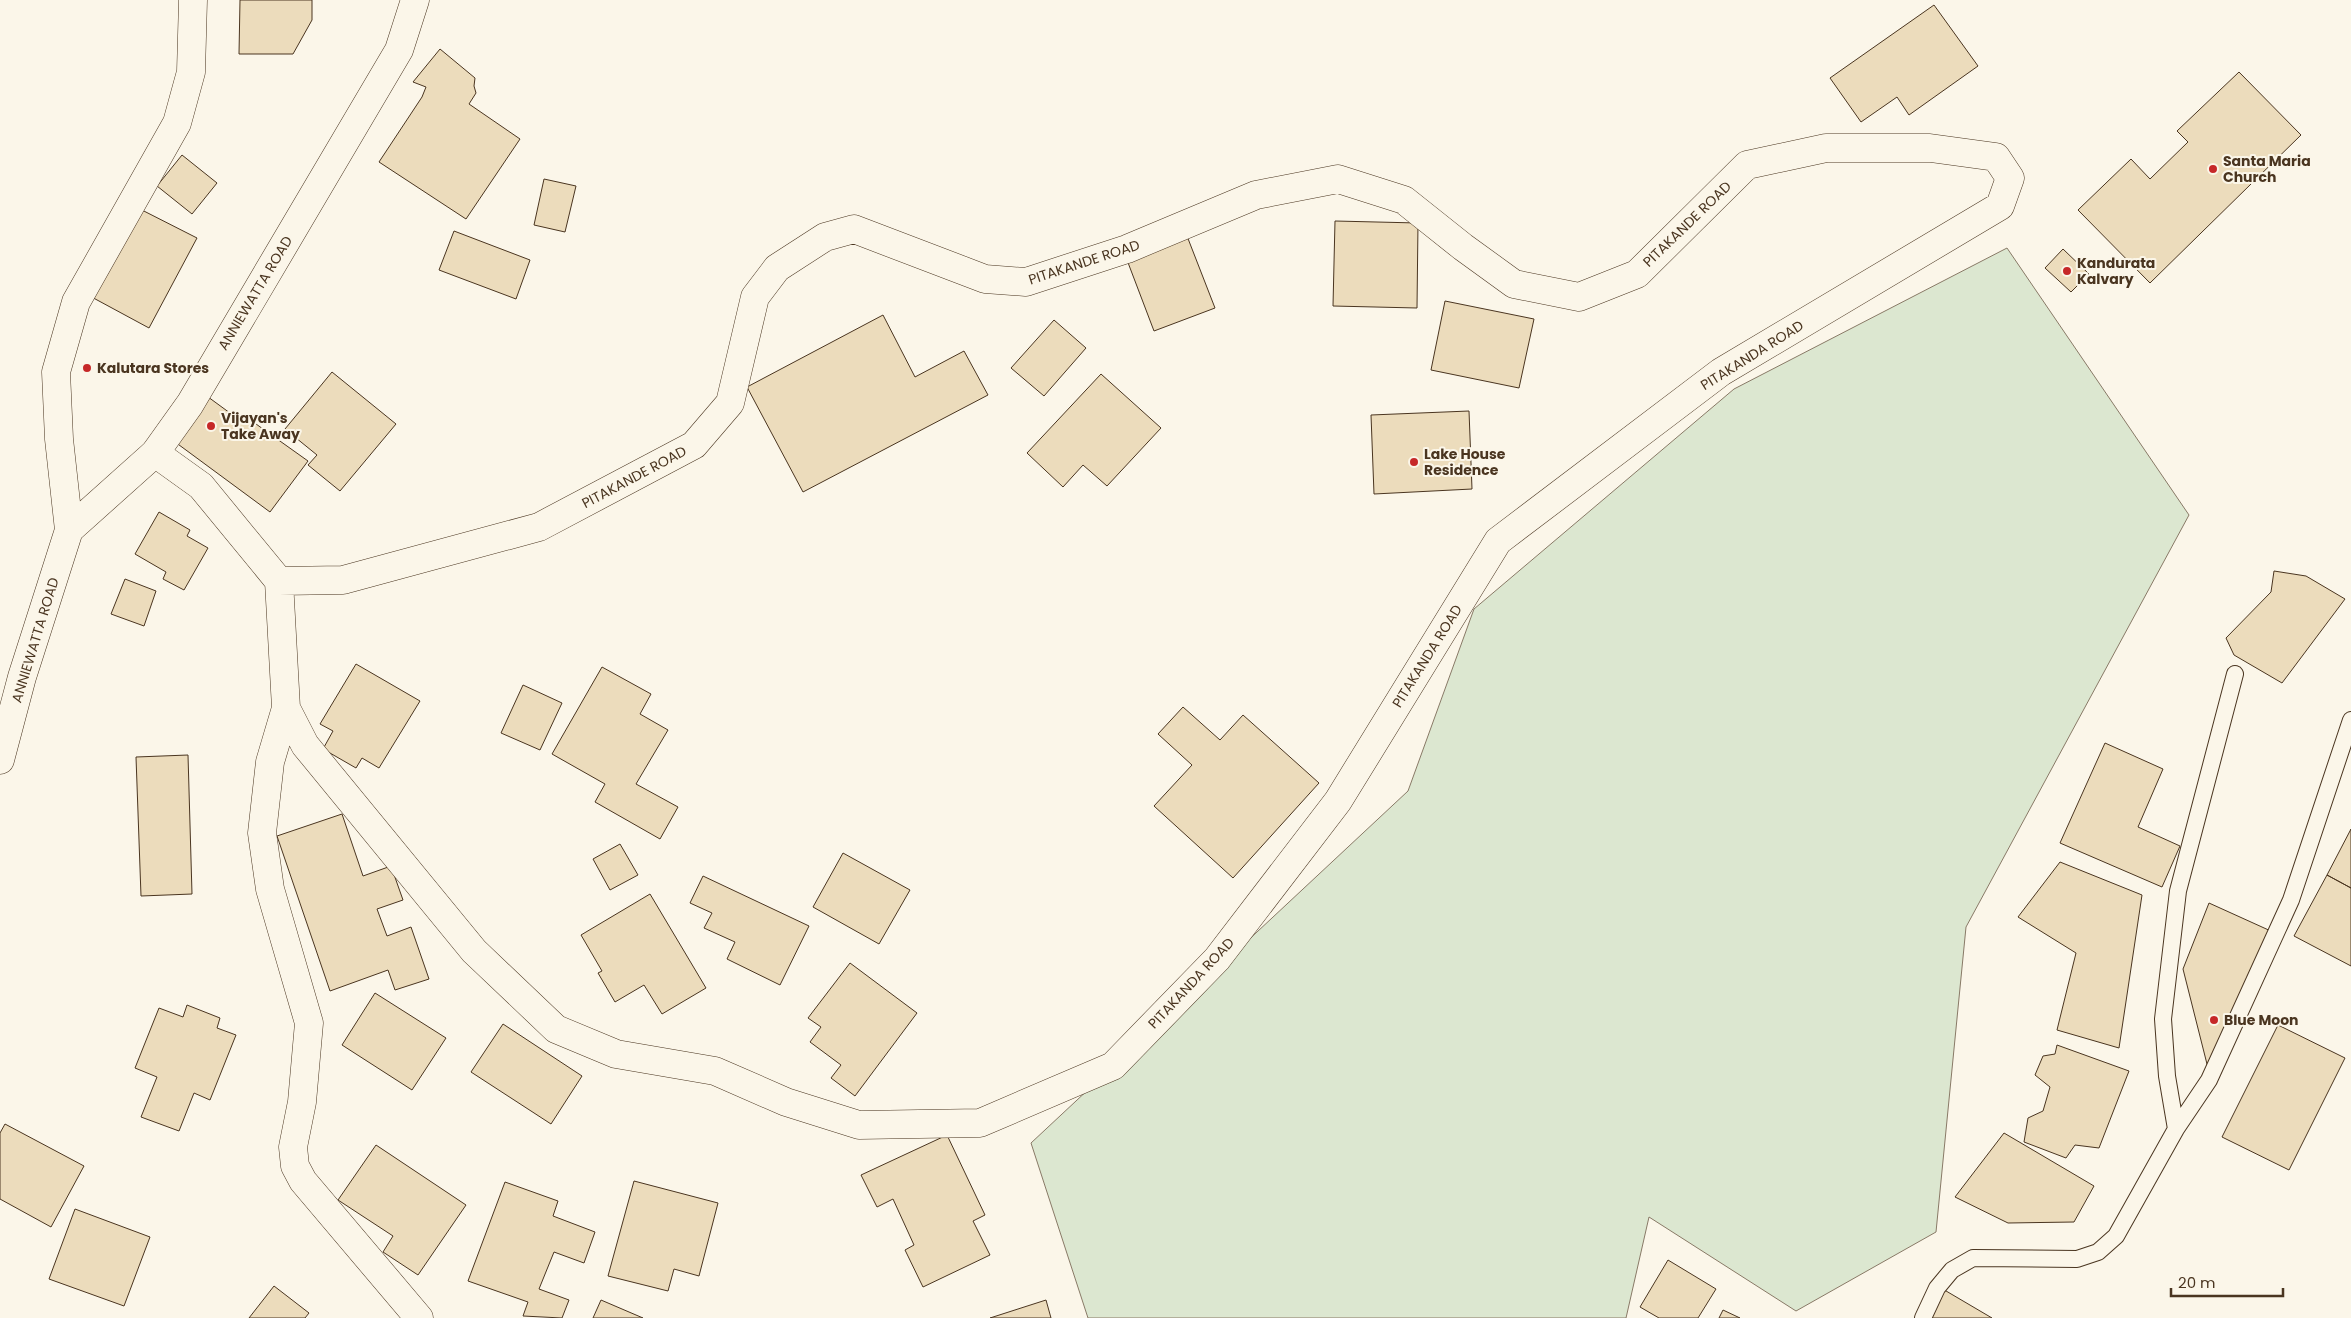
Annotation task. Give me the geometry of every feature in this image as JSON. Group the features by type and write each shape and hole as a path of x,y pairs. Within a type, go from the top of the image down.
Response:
{"street":[{"path":"69,530 59,439 56,372 76,302 177,123 191,72 193,0"},
{"name":"ANNIEWATTA ROAD","path":"0,760 22,677 69,530 155,453 190,404 399,50 415,0"},
{"name":"PITAKANDE ROAD","path":"280,581 343,580 539,527 694,446 730,402 755,297 777,268 825,237 854,229 985,280 1026,282 1127,249 1256,195 1338,179 1404,200 1463,247 1514,284 1579,297 1637,274 1748,165 1826,148 1930,148"},
{"name":"PITAKANDA ROAD","path":"286,708 306,745 474,951 556,1030 616,1054 715,1071 786,1102 859,1125 980,1123 1113,1066 1217,959 1338,801 1498,541 1721,372 2000,206 2010,178 1996,157 1930,148"},
{"path":"155,453 200,486 280,581 286,708 270,762 262,833 270,889 309,1023 302,1102 293,1147 294,1166 303,1181 419,1318"}],"lane":[{"path":"2176,1129 2167,1076 2163,1019 2178,891 2235,674"},
{"path":"1923,1318 1937,1288 1952,1270 1973,1258 2076,1259 2098,1252 2116,1236 2176,1129 2209,1080 2290,900 2351,720"}],"green space":[{"path":"2007,248 2189,515 1966,927 1936,1232 1796,1311 1649,1217 1626,1318 1088,1318 1031,1143 1408,791 1474,609 1734,389"}],"building":[{"path":"240,0 312,0 312,20 293,54 239,54"},
{"path":"1934,5 1978,66 1909,115 1897,97 1861,122 1830,78"},
{"path":"440,49 475,78 474,86 476,93 469,104 520,139 466,219 379,162 422,97 426,87 413,82"},
{"name":"Santa Maria Church","path":"2239,72 2301,135 2150,283 2078,210 2131,159 2150,179 2188,142 2177,131"},
{"path":"182,155 217,183 192,214 157,186"},
{"path":"544,179 576,186 565,232 534,225"},
{"path":"134,206 197,238 149,328 86,294"},
{"path":"1335,221 1418,223 1417,308 1333,306"},
{"path":"454,231 530,260 516,299 439,270"},
{"path":"1187,236 1215,308 1154,331 1127,260"},
{"name":"Kandurata Kalvary","path":"2063,249 2089,274 2071,292 2045,268"},
{"path":"1445,301 1534,319 1519,388 1431,370"},
{"path":"883,315 915,377 964,351 988,395 803,492 747,387"},
{"path":"1054,320 1086,348 1044,396 1011,368"},
{"path":"332,372 396,424 340,491 308,465 317,455 285,429"},
{"path":"1101,374 1161,428 1107,486 1083,465 1063,487 1027,453"},
{"path":"204,394 245,424 249,419 308,461 270,512 171,439"},
{"path":"1469,411 1472,489 1374,494 1371,415"},
{"path":"159,512 190,530 187,536 208,548 184,590 163,579 166,572 135,554"},
{"path":"2274,571 2306,576 2345,599 2282,683 2234,655 2226,638 2271,592"},
{"path":"125,579 156,591 144,626 111,614"},
{"path":"356,664 420,701 379,768 362,758 356,768 323,749 333,731 320,724"},
{"path":"602,667 651,694 640,714 668,730 636,784 678,807 660,839 595,802 605,784 552,754"},
{"path":"523,685 562,703 540,750 501,733"},
{"path":"1183,707 1220,740 1243,715 1319,783 1233,878 1154,806 1192,765 1158,734"},
{"path":"2105,743 2163,769 2138,827 2180,846 2162,887 2060,843"},
{"path":"188,755 192,894 141,896 136,757"},
{"path":"342,814 363,876 391,866 403,900 377,909 387,936 411,927 429,979 395,990 388,970 330,991 277,836"},
{"path":"2351,829 2351,888 2327,875"},
{"path":"620,844 638,875 610,890 593,859"},
{"path":"843,853 910,890 879,944 813,907"},
{"path":"2060,862 2142,895 2119,1048 2057,1030 2076,953 2018,917"},
{"path":"2327,875 2351,888 2351,966 2294,936"},
{"path":"703,876 809,926 780,985 727,959 735,942 704,928 712,913 690,903"},
{"path":"650,894 706,988 662,1014 644,985 615,1002 598,973 602,971 581,935"},
{"name":"Blue Moon","path":"2209,903 2273,932 2209,1072 2183,969"},
{"path":"850,963 917,1013 855,1096 831,1078 841,1065 810,1042 821,1027 808,1018"},
{"path":"375,993 446,1038 412,1090 342,1045"},
{"path":"187,1005 220,1018 217,1028 236,1035 210,1100 194,1093 179,1131 141,1117 157,1077 135,1068 159,1008 183,1017"},
{"path":"503,1024 582,1076 551,1124 471,1072"},
{"path":"2278,1025 2345,1058 2289,1170 2222,1137"},
{"path":"2057,1045 2129,1071 2099,1148 2075,1145 2066,1158 2024,1142 2028,1118 2043,1111 2050,1087 2035,1075 2043,1056 2055,1054"},
{"path":"5,1124 84,1166 51,1227 0,1199 0,1133"},
{"path":"2004,1133 2094,1186 2074,1222 2008,1223 1955,1197"},
{"path":"947,1135 985,1215 973,1221 990,1255 923,1287 905,1250 914,1245 893,1199 877,1207 861,1175"},
{"path":"376,1145 466,1205 418,1275 383,1252 393,1236 338,1200"},
{"path":"634,1181 718,1203 699,1276 674,1269 668,1291 608,1276"},
{"path":"505,1182 558,1201 553,1216 595,1232 584,1263 554,1252 539,1289 569,1300 562,1318 523,1316 528,1302 468,1281"},
{"path":"75,1209 150,1237 124,1306 49,1279"},
{"path":"1668,1260 1716,1289 1698,1318 1659,1318 1640,1307"},
{"path":"274,1286 309,1313 305,1318 249,1318"},
{"path":"1941,1288 1992,1318 1925,1318"},
{"path":"601,1300 643,1318 593,1318"},
{"path":"1046,1300 1051,1318 990,1318"},
{"path":"1723,1310 1740,1318 1719,1318"}],"place":[{"name":"Santa Maria Church","path":"2213,169"},
{"name":"Kandurata Kalvary","path":"2067,271"},
{"name":"Kalutara Stores","path":"87,368"},
{"name":"Vijayan's Take Away","path":"211,426"},
{"name":"Lake House Residence","path":"1414,462"},
{"name":"Blue Moon","path":"2214,1020"}]}
